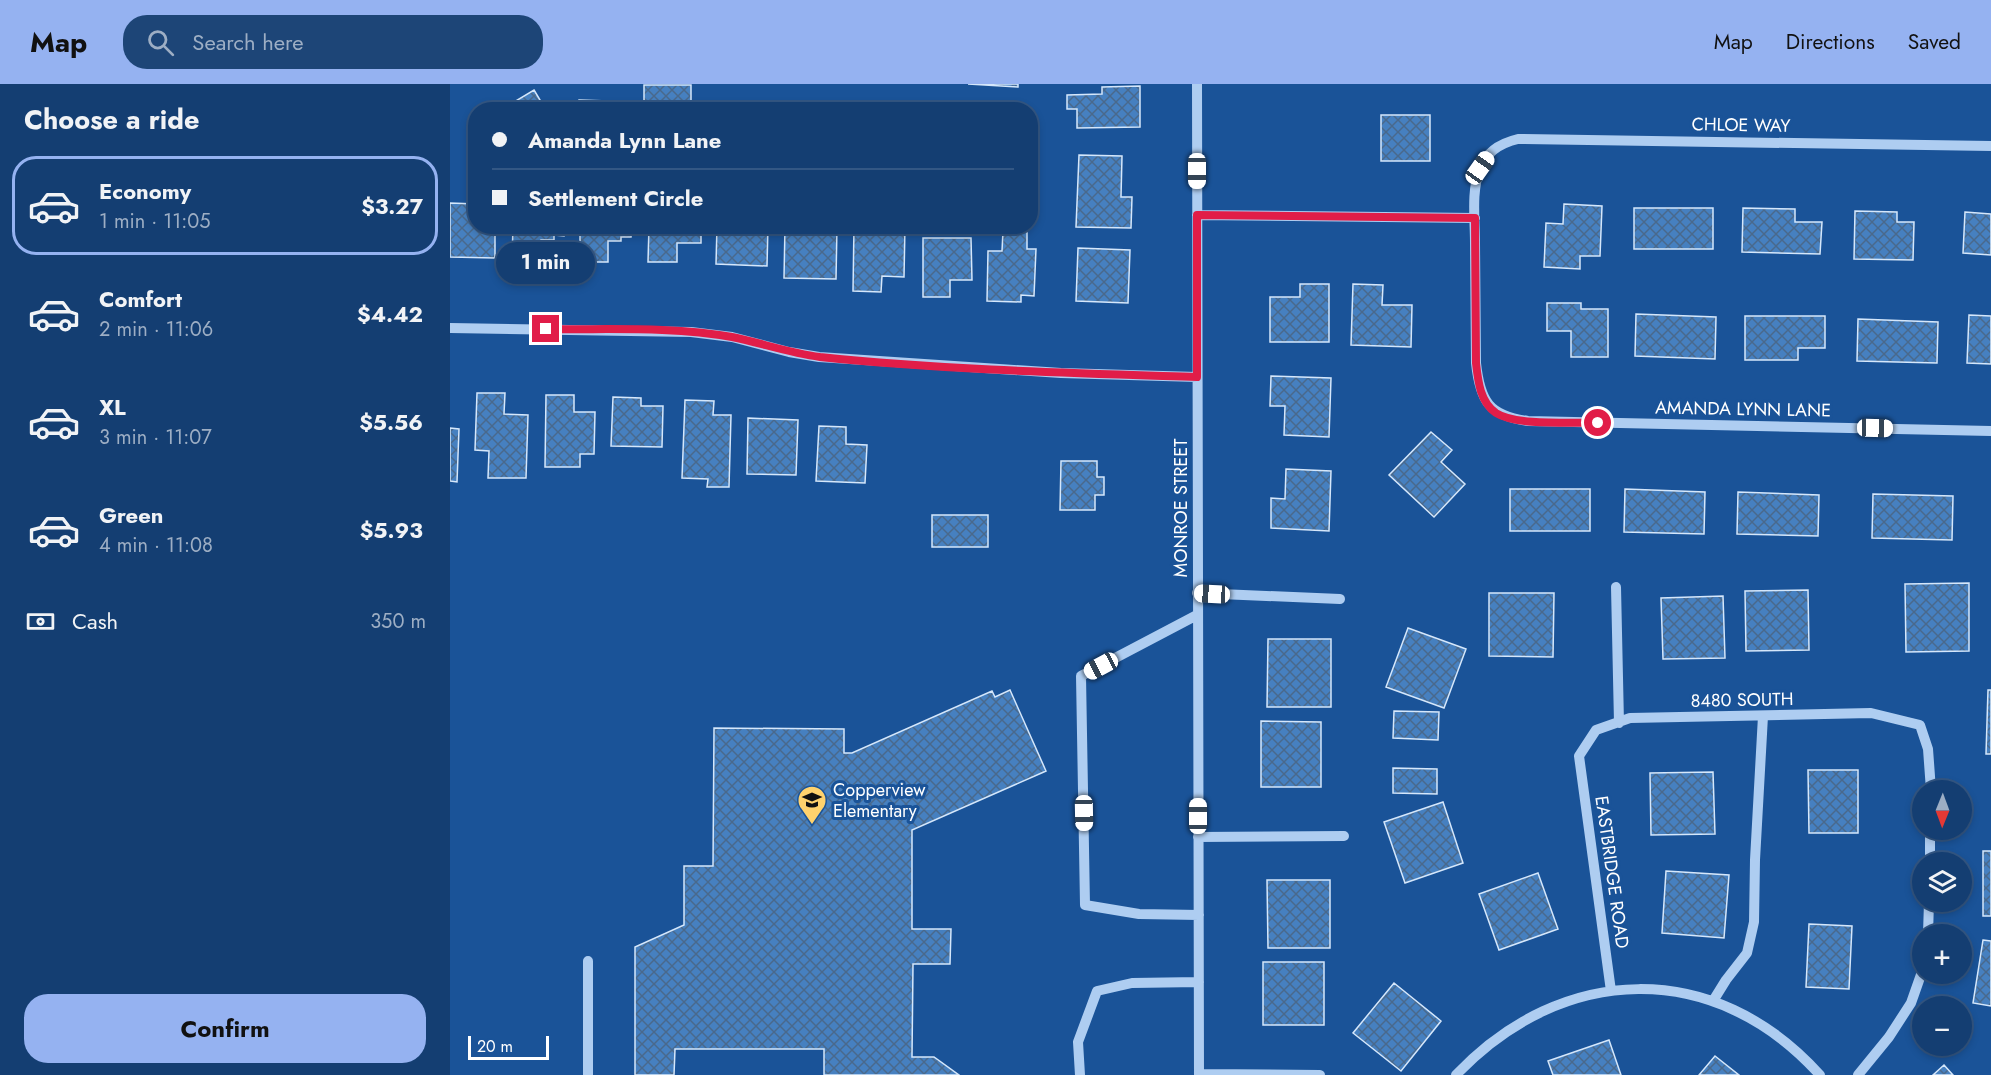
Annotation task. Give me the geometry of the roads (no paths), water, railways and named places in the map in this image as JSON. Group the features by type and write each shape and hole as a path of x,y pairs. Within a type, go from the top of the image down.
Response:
{"street":[{"name":"MONROE STREET","path":"1197,84 1199,1074"},
{"name":"CHLOE WAY","path":"1475,218 1475,187 1480,168 1492,150 1518,139 1991,146"},
{"path":"1197,215 1475,218"},
{"name":"AMANDA LYNN LANE","path":"1475,218 1478,385 1485,400 1496,412 1510,418 1528,421 1991,431"},
{"path":"450,328 691,332 732,338 789,352 829,357 1061,373 1197,377"},
{"path":"1616,587 1618,723"},
{"path":"1197,593 1340,599"},
{"path":"1197,615 1082,676 1085,904 1139,914 1199,915"},
{"name":"8480 SOUTH","path":"1579,756 1596,730 1630,718 1871,713 1920,725 1928,749 1930,780"},
{"path":"1713,1001 1747,953 1754,922 1763,716"},
{"name":"EASTBRIDGE ROAD","path":"1579,756 1611,992"},
{"path":"1198,837 1344,836"},
{"path":"588,961 588,1075"},
{"path":"1080,1075 1078,1042 1096,991 1132,983 1198,982"},
{"path":"1858,1075 1889,1037 1911,1003 1918,984"},
{"path":"1456,1075 1500,1034 1535,1014 1572,999 1646,989 1681,992 1713,1001 1750,1017 1775,1034 1820,1075"},
{"path":"1199,1074 1320,1075"}],"place":[{"name":"Copperview Elementary","path":"812,826"}]}
